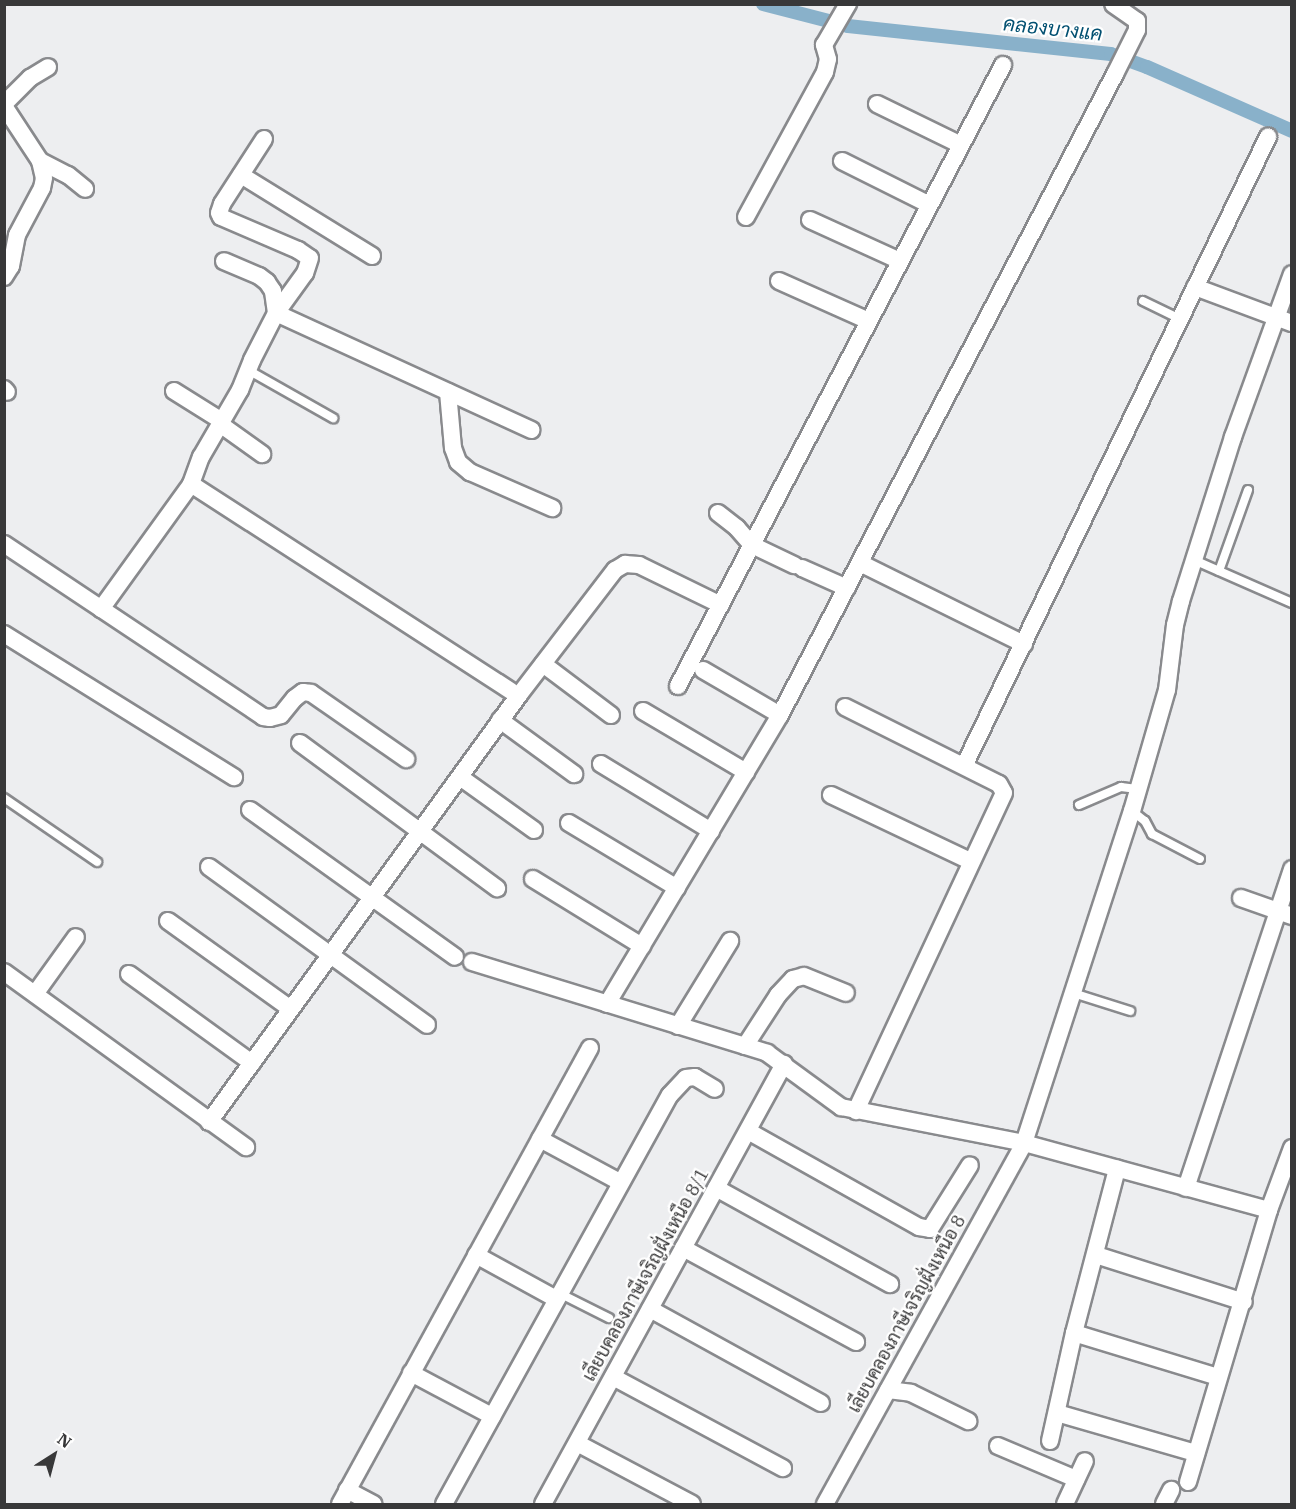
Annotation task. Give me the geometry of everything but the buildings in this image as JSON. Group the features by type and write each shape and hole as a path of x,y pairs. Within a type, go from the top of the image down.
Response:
{"street":[{"path":"746,217 825,72 828,59 827,38 848,4"},
{"path":"607,1004 780,715 1137,30 1137,21 1113,4"},
{"path":"678,686 1003,65"},
{"path":"4,277 11,266 8,249 42,188 44,178 40,161 5,110 30,78 48,67"},
{"path":"877,104 961,145"},
{"path":"964,766 1268,137"},
{"path":"101,609 191,484 201,457 240,390 276,313 305,273 310,258 298,250 220,217 222,204 264,139"},
{"path":"40,161 68,174 85,189"},
{"path":"842,161 930,205"},
{"path":"241,175 372,256"},
{"path":"810,220 900,261"},
{"path":"225,261 267,282 273,291 276,313"},
{"name":"เลียบคลองภาษีเจริญฝั่งเหนือ 8","path":"825,1504 1024,1143 1132,811 1167,690 1175,625 1194,560 1233,437 1284,320 1292,273"},
{"path":"779,281 869,321"},
{"path":"1196,287 1284,320"},
{"path":"276,313 532,430"},
{"path":"174,391 221,422 262,454"},
{"path":"448,392 453,448 458,462 470,472 552,508"},
{"path":"191,484 511,691"},
{"path":"718,513 737,528 752,546 847,588"},
{"path":"4,544 263,717 281,715 303,692 311,693 406,759"},
{"path":"860,562 1024,644"},
{"path":"209,1122 500,720 615,570 625,564 639,565 721,605"},
{"path":"4,634 234,777"},
{"path":"543,664 611,715"},
{"path":"703,670 780,715"},
{"path":"845,706 999,784 1004,793 970,861 856,1111"},
{"path":"644,711 746,772"},
{"path":"500,720 574,774"},
{"path":"300,743 497,888"},
{"path":"602,764 711,831"},
{"path":"460,777 534,830"},
{"path":"831,795 970,861"},
{"path":"250,810 454,957"},
{"path":"569,823 677,888"},
{"path":"209,867 427,1025"},
{"path":"1186,1188 1286,913 1292,869"},
{"path":"532,879 642,946"},
{"path":"1241,898 1286,913"},
{"path":"168,921 291,1009"},
{"path":"35,994 76,937"},
{"path":"678,1026 730,941"},
{"path":"472,962 767,1053 830,1102 856,1111 1024,1143 1269,1210"},
{"path":"4,972 246,1147"},
{"path":"129,974 252,1063"},
{"path":"745,1046 778,995 793,979 804,975 846,993"},
{"path":"373,1504 344,1497 590,1048"},
{"name":"เลียบคลองภาษีเจริญฝั่งเหนือ 8/1","path":"543,1504 784,1065"},
{"path":"444,1504 670,1095 680,1082 695,1077 715,1089"},
{"path":"748,1131 919,1227 930,1229 970,1165"},
{"path":"540,1139 620,1182"},
{"path":"1188,1482 1218,1377 1244,1302 1269,1210 1292,1148"},
{"path":"1050,1441 1074,1333 1117,1169"},
{"path":"716,1188 890,1284"},
{"path":"683,1248 856,1342"},
{"path":"476,1255 557,1296"},
{"path":"1096,1255 1244,1302"},
{"path":"650,1309 821,1403"},
{"path":"1074,1333 1218,1377"},
{"path":"411,1373 492,1416"},
{"path":"613,1377 783,1468"},
{"path":"888,1390 910,1393 968,1421"},
{"path":"1057,1413 1196,1453"},
{"path":"577,1443 692,1504"},
{"path":"998,1446 1076,1479"},
{"path":"1065,1504 1085,1461"}],"lane":[{"path":"1143,301 1180,319"},
{"path":"248,370 333,418"},
{"path":"1219,571 1248,490"},
{"path":"1194,560 1292,603"},
{"path":"1079,805 1121,788 1137,789"},
{"path":"4,798 97,862"},
{"path":"1132,811 1145,821 1152,834 1200,858"},
{"path":"1073,993 1130,1011"},
{"path":"557,1296 609,1318"}],"waterway":[{"name":"คลองบางแค","path":"763,4 848,26 1111,54 1147,67 1292,131"}]}
